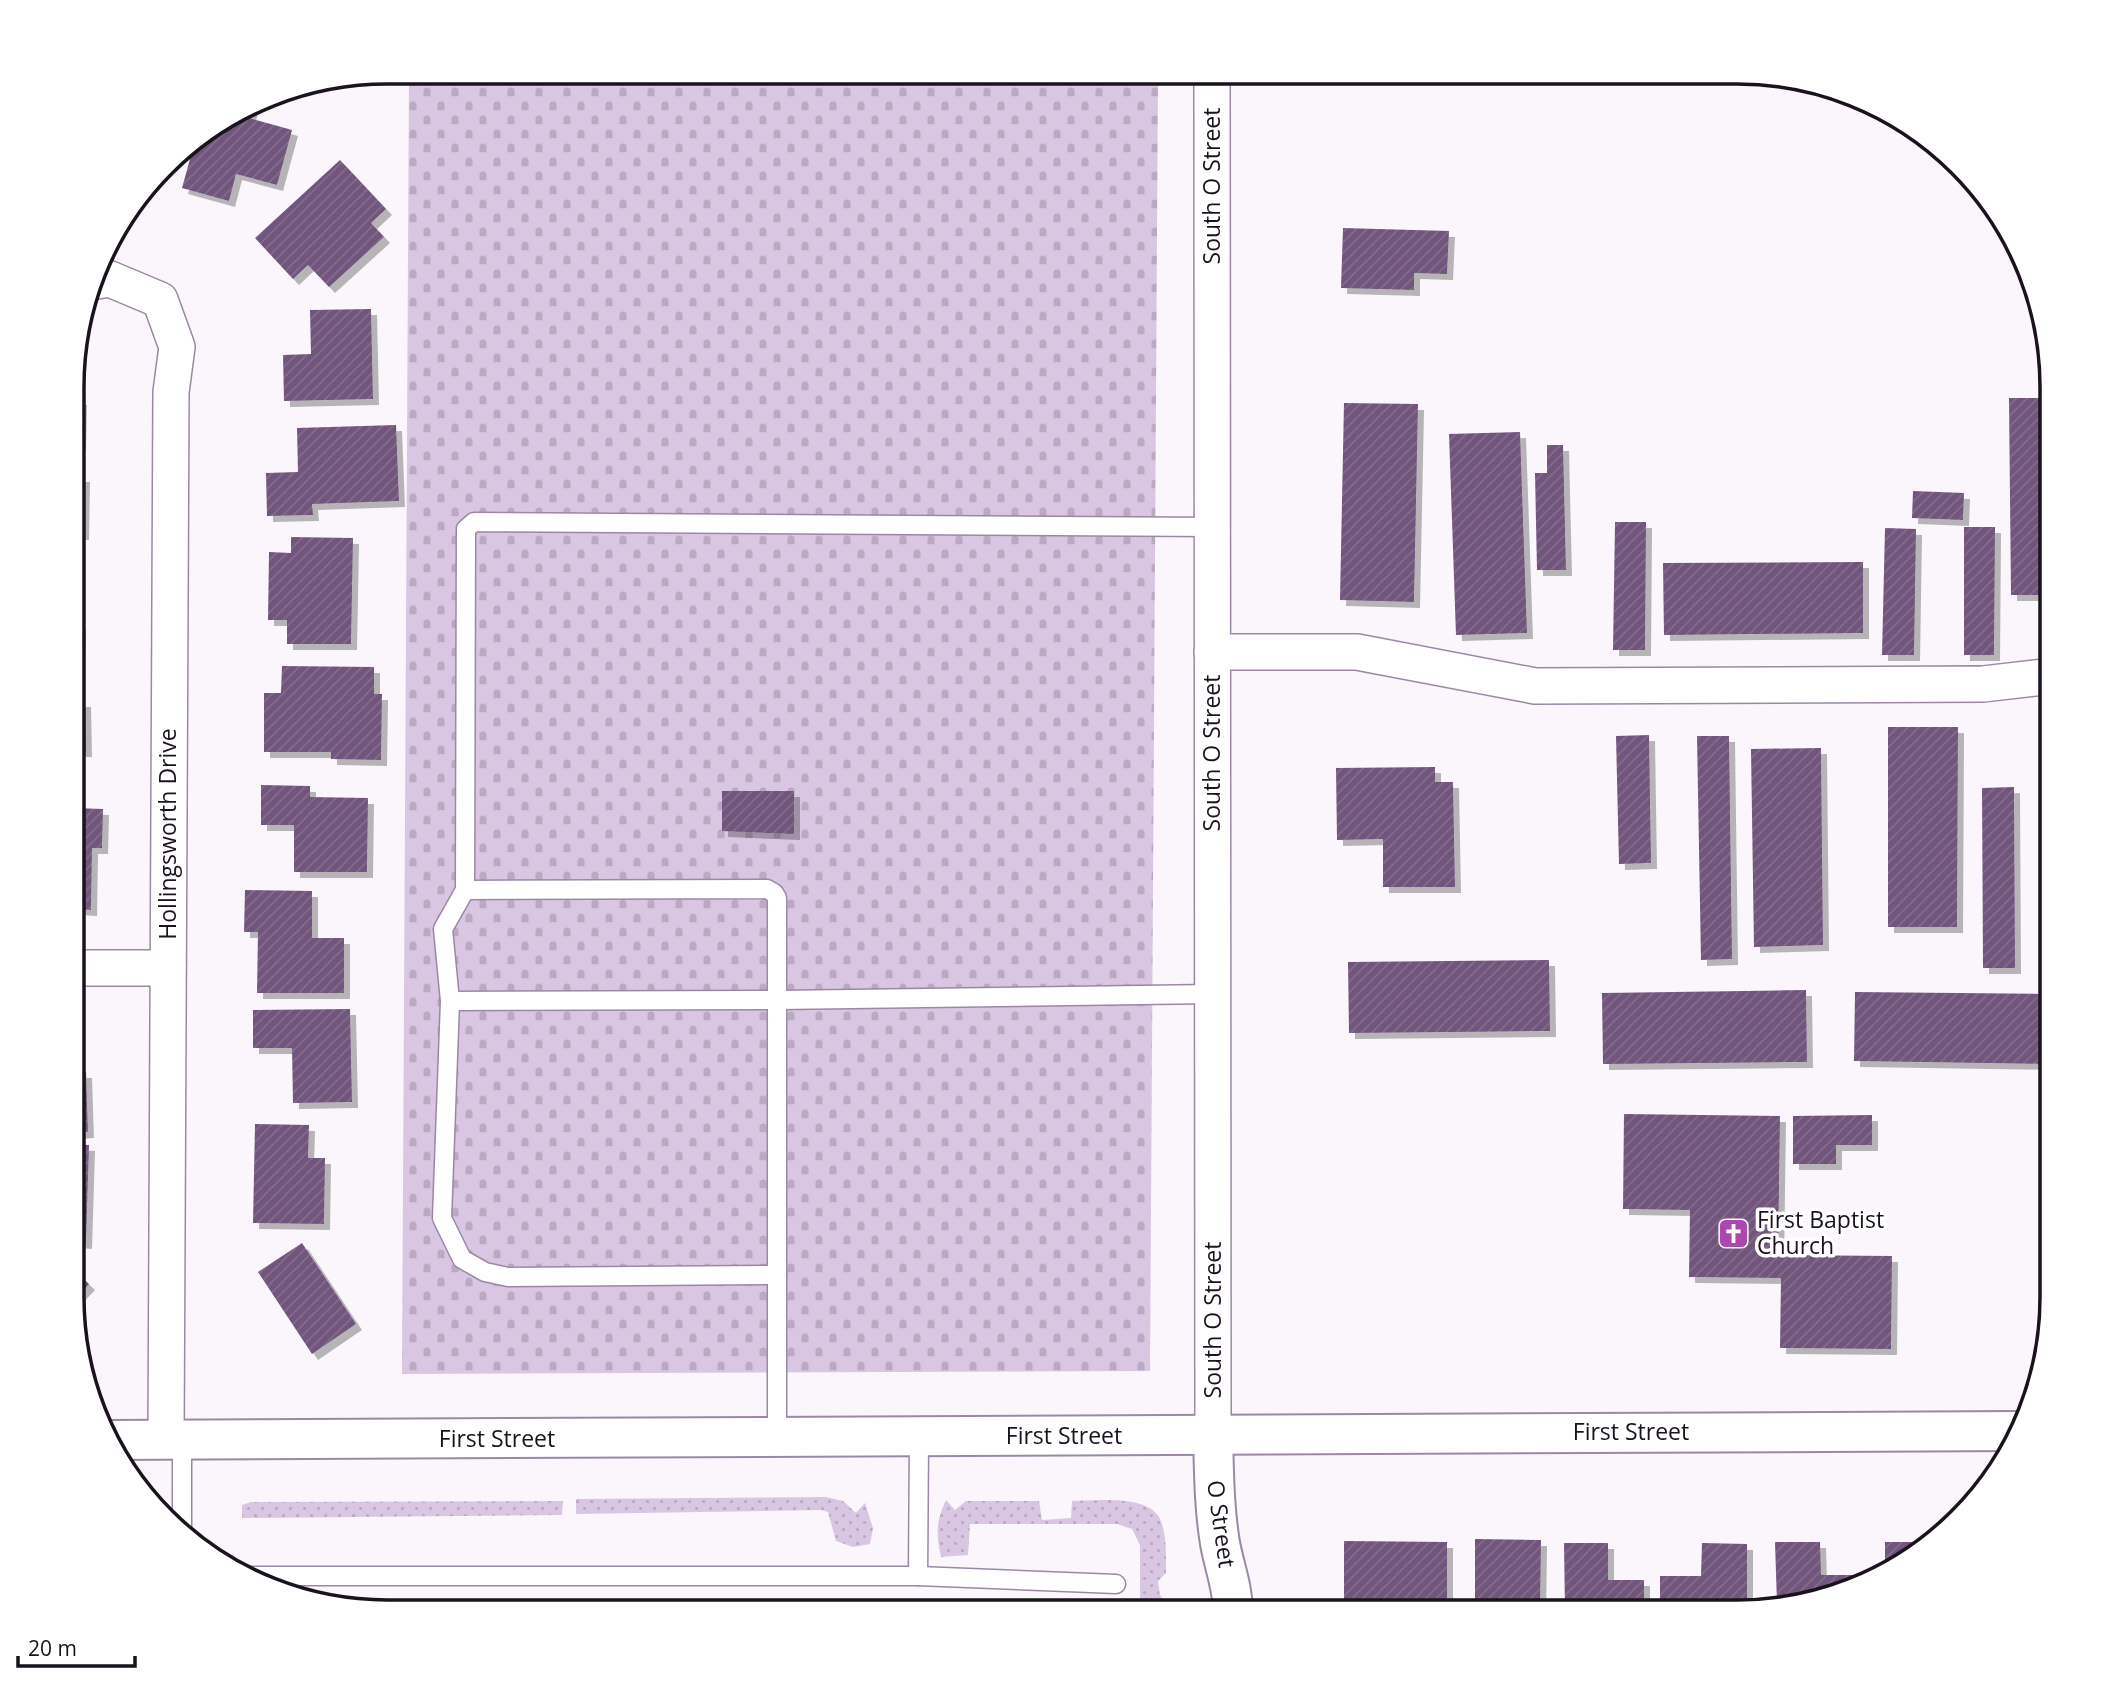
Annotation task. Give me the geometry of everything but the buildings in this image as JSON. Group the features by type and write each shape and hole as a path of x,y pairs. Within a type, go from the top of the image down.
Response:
{"street":[{"name":"South O Street","path":"1212,84 1213,1435"},
{"name":"Hollingsworth Drive","path":"104,280 110,279 160,299 177,347 171,392 168,968 174,1440"},
{"path":"1212,652 1357,652 1535,685 1983,684 2040,677"},
{"path":"84,968 168,968"},
{"name":"First Street","path":"120,1440 2009,1431"},
{"name":"O Street","path":"1213,1435 1214,1500 1220,1545 1233,1600"}],"lane":[{"path":"777,1275 508,1277 485,1272 462,1259 442,1218 450,1001 443,929 465,890 466,529 474,522 1212,527"},
{"path":"465,890 767,889 774,892 777,898 777,1437"},
{"path":"450,1001 1212,994"},
{"path":"918,1576 919,1437"},
{"path":"174,1440 181,1519"},
{"path":"269,1576 918,1576 1116,1584"}],"green space":[{"path":"409,84 1158,84 1150,1371 402,1374"},
{"path":"826,1497 843,1501 856,1513 865,1503 873,1528 870,1544 853,1547 836,1541 828,1512 821,1510 576,1514 576,1499"},
{"path":"946,1500 955,1510 966,1501 1039,1501 1042,1520 1071,1518 1072,1501 1107,1500 1145,1506 1154,1511 1160,1519 1164,1532 1166,1573 1158,1581 1163,1600 1140,1600 1140,1545 1132,1529 1117,1524 970,1524 968,1555 941,1557 938,1541 940,1515"},
{"path":"563,1501 562,1515 242,1518 242,1505 251,1502"}],"place":[{"name":"First Baptist Church","path":"1734,1233"}]}
